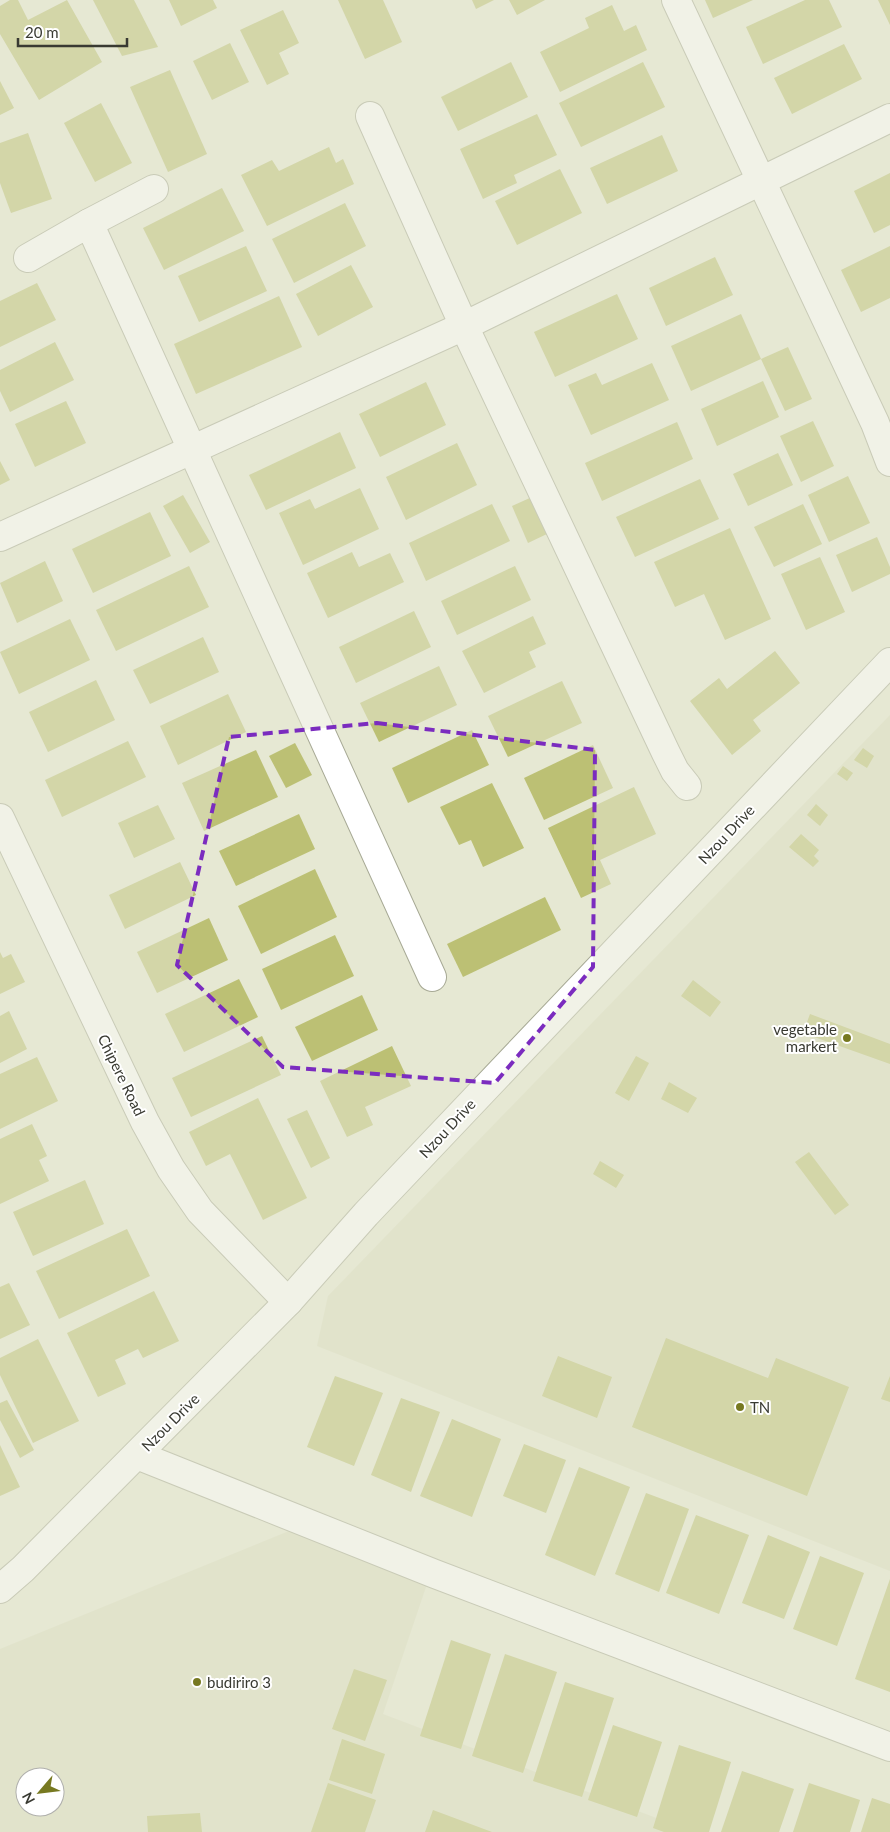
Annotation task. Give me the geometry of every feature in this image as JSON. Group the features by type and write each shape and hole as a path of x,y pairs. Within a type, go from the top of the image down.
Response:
{"street":[{"path":"676,0 875,423 890,462"},
{"path":"370,116 464,326 666,753 675,771 687,786"},
{"path":"0,537 464,326 890,118"},
{"path":"28,258 154,189"},
{"path":"89,223 194,449 432,977"},
{"name":"Nzou Drive","path":"0,1589 23,1569 288,1302 366,1214 890,662"},
{"name":"Chipere Road","path":"0,818 145,1122 171,1169 200,1211 288,1302"},
{"path":"137,1455 444,1577 890,1747"}],"highlighted area":[{"path":"377,723 595,750 593,967 495,1083 283,1067 177,965 229,737"}],"shaded area":[{"path":"890,715 890,1571 317,1346 328,1296"},
{"name":"budiriro 3","path":"289,1531 428,1581 383,1714 693,1832 0,1832 0,1649"}],"building":[{"path":"10,0 18,0 28,20 67,0 102,62 39,100 0,34 0,6"},
{"path":"93,0 134,0 158,47 122,56"},
{"path":"169,0 213,0 217,8 181,26"},
{"path":"338,0 383,0 402,42 365,59"},
{"path":"472,0 494,0 476,9"},
{"path":"509,0 545,0 517,15"},
{"path":"705,0 753,0 713,18"},
{"path":"805,0 829,0 842,27 763,64 746,27"},
{"path":"878,0 890,0 890,25"},
{"path":"612,5 624,31 636,25 647,50 560,92 540,52 589,28 585,18"},
{"path":"283,10 299,43 279,53 289,74 267,85 240,30"},
{"path":"230,43 249,82 212,100 193,61"},
{"path":"844,44 862,79 792,114 774,78"},
{"path":"511,62 528,97 458,131 441,97"},
{"path":"643,62 665,107 581,147 559,103"},
{"path":"170,70 207,154 168,172 130,87"},
{"path":"0,81 14,108 0,115"},
{"path":"101,103 132,163 95,182 64,123"},
{"path":"537,114 557,155 514,175 517,183 483,199 460,149"},
{"path":"28,133 52,199 11,213 0,183 0,143"},
{"path":"662,135 678,171 607,204 590,168"},
{"path":"329,147 336,163 343,159 354,184 267,226 241,175 272,160 279,171"},
{"path":"560,169 582,213 517,245 495,201"},
{"path":"890,173 890,225 874,233 854,191"},
{"path":"222,188 244,231 164,270 143,228"},
{"path":"345,203 366,246 294,283 272,239"},
{"path":"246,246 267,291 199,322 178,276"},
{"path":"890,246 890,298 861,312 841,270"},
{"path":"715,257 733,295 666,326 649,288"},
{"path":"351,265 373,307 318,336 296,294"},
{"path":"37,283 56,320 0,347 0,301"},
{"path":"617,294 638,339 555,377 534,332"},
{"path":"279,296 302,347 196,394 174,344"},
{"path":"741,314 761,359 691,391 671,346"},
{"path":"55,342 74,380 10,412 0,391 0,370"},
{"path":"788,347 812,399 785,411 761,359"},
{"path":"652,363 669,400 591,435 568,385 596,373 602,385"},
{"path":"763,381 779,417 717,446 701,409"},
{"path":"426,382 446,425 380,457 359,414"},
{"path":"66,401 86,443 35,467 15,424"},
{"path":"813,421 834,466 801,482 780,436"},
{"path":"677,422 693,459 602,501 585,463"},
{"path":"340,432 356,468 266,510 249,475"},
{"path":"457,443 477,485 406,520 386,477"},
{"path":"778,453 793,485 748,506 733,474"},
{"path":"0,461 10,480 0,485"},
{"path":"848,476 870,523 829,542 808,495"},
{"path":"700,479 719,519 635,557 616,517"},
{"path":"360,488 379,529 303,565 279,513 310,499 315,509"},
{"path":"183,495 210,542 190,553 163,506"},
{"path":"532,497 549,533 528,543 512,506"},
{"path":"492,504 510,541 426,581 409,543"},
{"path":"803,504 822,544 774,567 754,527"},
{"path":"150,512 171,556 93,593 72,549"},
{"path":"730,528 771,619 725,640 704,594 675,607 654,562"},
{"path":"877,537 890,567 890,574 852,592 836,555"},
{"path":"352,552 359,567 390,553 404,582 328,618 307,573"},
{"path":"820,557 845,612 806,630 781,574"},
{"path":"45,561 63,601 17,623 0,583"},
{"path":"189,566 209,607 116,651 96,610"},
{"path":"515,566 531,600 457,635 441,601"},
{"path":"414,611 431,647 356,683 339,647"},
{"path":"533,616 546,644 529,652 536,667 484,693 462,651"},
{"path":"70,619 90,660 19,694 0,652"},
{"path":"203,637 219,672 150,704 133,670"},
{"path":"775,651 800,683 753,720 761,731 732,755 690,701 719,678 727,689"},
{"path":"439,666 457,705 379,742 360,703"},
{"path":"96,680 115,720 48,752 29,712"},
{"path":"562,681 582,723 508,757 488,716"},
{"path":"228,694 246,732 178,765 160,726"},
{"path":"472,730 489,765 408,803 392,768"},
{"path":"128,741 146,777 62,817 45,780"},
{"path":"295,743 312,775 286,788 269,756"},
{"path":"593,745 613,788 544,820 524,778"},
{"path":"863,748 874,756 867,768 854,760"},
{"path":"256,750 278,797 204,831 182,783"},
{"path":"843,766 853,773 847,781 837,774"},
{"path":"492,783 524,848 483,867 471,840 459,845 440,807"},
{"path":"634,787 656,834 600,860 611,884 581,898 548,828"},
{"path":"816,804 828,815 820,826 807,815"},
{"path":"158,805 175,839 134,858 118,823"},
{"path":"299,814 315,849 236,886 219,851"},
{"path":"801,834 819,850 814,856 819,861 813,867 789,847"},
{"path":"180,862 196,895 125,929 109,895"},
{"path":"315,869 337,917 261,954 238,906"},
{"path":"545,897 561,930 463,977 447,944"},
{"path":"209,918 228,960 157,993 137,952"},
{"path":"335,935 354,976 281,1010 262,969"},
{"path":"0,952 3,958 11,954 25,982 0,994"},
{"path":"239,979 258,1017 184,1052 165,1014"},
{"path":"693,980 721,1002 710,1017 681,996"},
{"path":"362,995 378,1030 312,1061 295,1027"},
{"path":"9,1011 27,1049 0,1063 0,1016"},
{"name":"vegetable markert","path":"810,1014 890,1044 890,1064 803,1033"},
{"path":"262,1036 281,1075 191,1117 172,1078"},
{"path":"392,1046 411,1086 365,1107 373,1125 347,1137 320,1081"},
{"path":"636,1056 649,1063 629,1101 615,1093"},
{"path":"37,1057 58,1101 0,1129 0,1074"},
{"path":"669,1082 697,1098 688,1113 661,1099"},
{"path":"258,1098 307,1198 263,1220 230,1154 206,1166 189,1132"},
{"path":"307,1110 330,1158 311,1168 287,1119"},
{"path":"32,1124 47,1156 39,1160 49,1181 0,1204 0,1139"},
{"path":"809,1152 849,1205 835,1215 795,1162"},
{"path":"600,1161 624,1175 616,1188 593,1174"},
{"path":"85,1180 104,1224 33,1256 13,1212"},
{"path":"127,1229 150,1276 59,1319 36,1271"},
{"path":"9,1283 30,1325 0,1339 0,1287"},
{"path":"154,1291 179,1341 143,1358 138,1349 115,1360 126,1384 98,1397 67,1333"},
{"name":"TN","path":"666,1338 768,1378 776,1358 849,1387 807,1496 632,1427"},
{"path":"38,1339 79,1421 33,1443 0,1375 0,1358"},
{"path":"558,1356 612,1377 597,1418 542,1396"},
{"path":"335,1376 383,1393 354,1466 307,1447"},
{"path":"890,1376 890,1402 881,1399"},
{"path":"401,1398 440,1412 411,1492 371,1475"},
{"path":"7,1400 34,1450 20,1458 0,1420 0,1403"},
{"path":"452,1419 501,1439 472,1517 420,1496"},
{"path":"524,1444 566,1460 546,1513 503,1496"},
{"path":"0,1445 20,1487 0,1496"},
{"path":"579,1467 630,1487 595,1576 545,1555"},
{"path":"646,1493 689,1509 659,1592 615,1574"},
{"path":"696,1515 749,1535 719,1614 666,1593"},
{"path":"768,1535 810,1552 784,1619 742,1603"},
{"path":"820,1556 864,1573 837,1646 793,1629"},
{"path":"890,1579 890,1692 855,1679"},
{"path":"451,1640 491,1654 461,1749 420,1736"},
{"path":"505,1654 557,1672 523,1773 472,1756"},
{"path":"354,1669 387,1680 365,1741 332,1729"},
{"path":"565,1682 614,1698 582,1797 533,1781"},
{"path":"613,1725 662,1742 637,1817 588,1800"},
{"path":"342,1739 385,1754 372,1794 329,1780"},
{"path":"679,1745 731,1762 709,1832 664,1832 653,1828"},
{"path":"742,1771 794,1789 779,1832 721,1832"},
{"path":"328,1783 376,1800 365,1832 311,1832"},
{"path":"809,1783 860,1800 850,1832 793,1832"},
{"path":"872,1798 890,1804 890,1832 861,1832"},
{"path":"433,1810 492,1832 425,1832"},
{"path":"200,1813 202,1832 148,1832 147,1816"}],"place":[{"name":"vegetable markert","path":"847,1038"},
{"name":"TN","path":"740,1407"},
{"name":"budiriro 3","path":"197,1682"}]}
